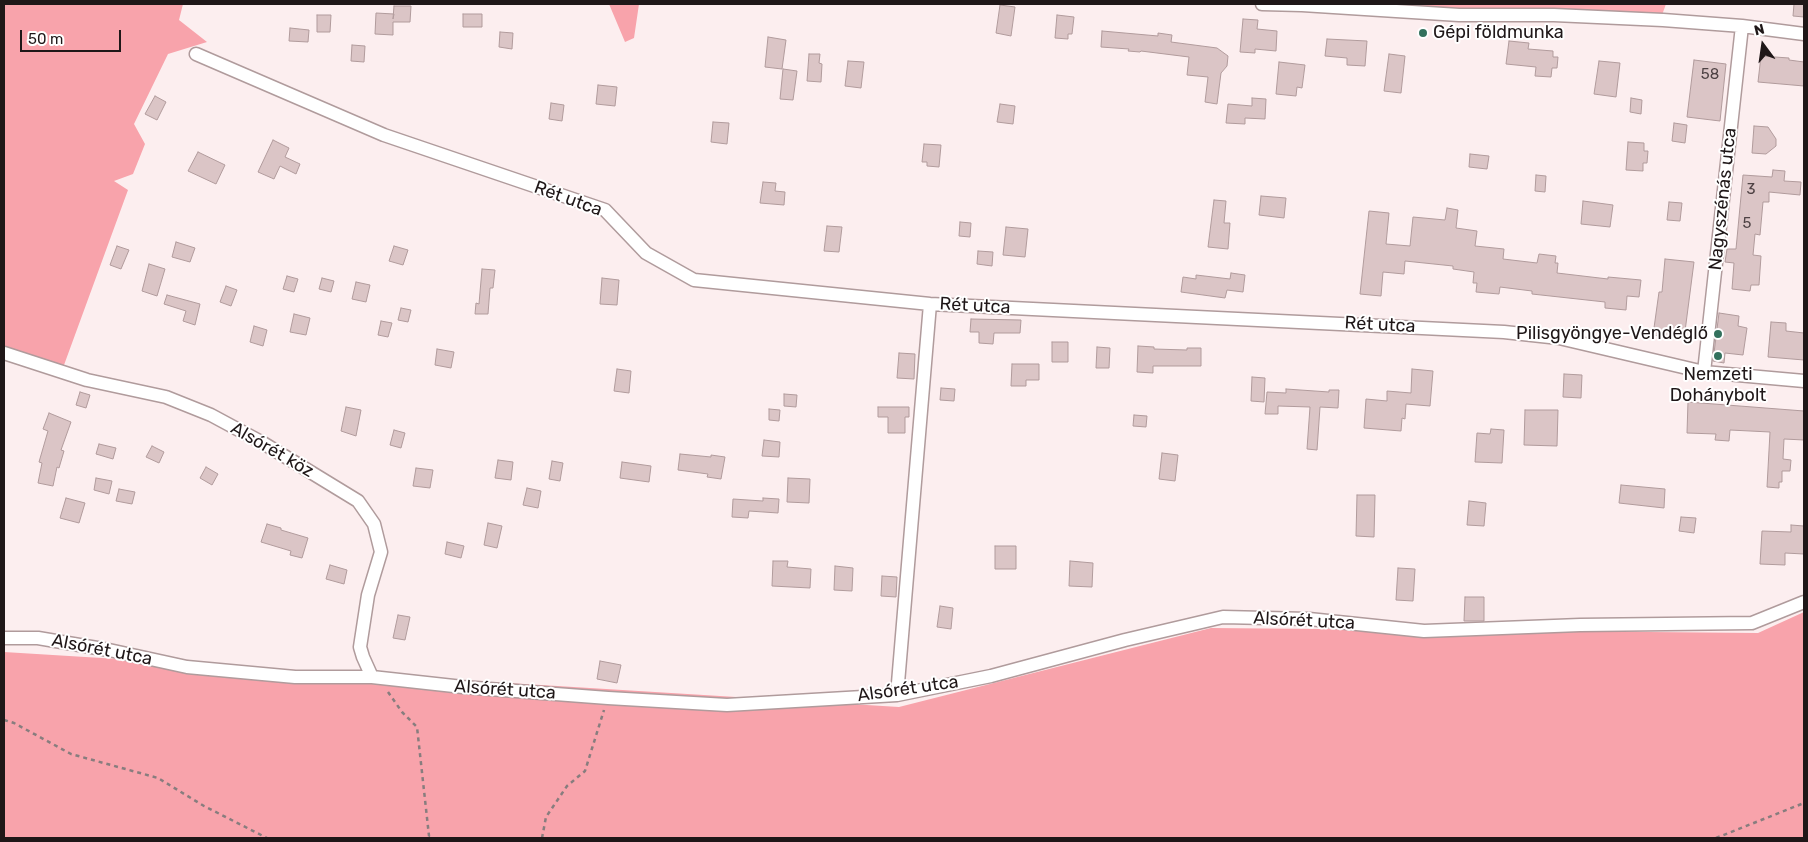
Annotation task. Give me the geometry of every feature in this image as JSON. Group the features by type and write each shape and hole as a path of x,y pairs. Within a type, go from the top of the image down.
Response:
{"street":[{"path":"1262,4 1443,14 1554,15 1614,18 1742,26 1804,34"},
{"name":"Nagyszénás utca","path":"1704,372 1742,26"},
{"name":"Rét utca","path":"196,54 384,135 605,210 646,253 694,280 930,304 1504,332 1559,338 1704,372 1804,381"},
{"path":"897,695 930,304"},
{"name":"Alsórét köz","path":"4,353 88,380 166,397 211,415 263,443 358,501 374,524 381,552 368,595 360,646 363,657 375,678"},
{"name":"Alsórét utca","path":"4,638 38,638 109,650 187,667 295,677 375,678 608,698 727,705 897,695 991,676 1125,640 1223,617 1309,619 1424,630 1580,625 1752,624 1804,602"}],"path":[{"path":"375,678 402,712 417,727 427,838"},
{"path":"542,838 546,817 566,786 585,771 608,698"},
{"path":"4,720 14,723 71,754 158,778 204,806 268,838"},
{"path":"1716,838 1804,803"}],"shaded area":[{"path":"4,4 183,4 179,20 207,42 168,54 134,124 145,144 133,174 114,181 128,190 64,365 4,351"},
{"path":"609,4 639,4 634,38 625,42"},
{"path":"1318,4 1666,4 1662,15 1405,10"},
{"path":"1804,612 1804,838 4,838 4,652 899,707 1211,628 1758,633"}],"building":[{"path":"1794,4 1804,4 1804,17 1793,16"},
{"path":"1000,5 1015,7 1011,36 996,33"},
{"path":"394,6 411,6 410,22 393,22 393,35 375,34 376,13 393,14"},
{"path":"463,14 482,14 482,27 463,27"},
{"path":"317,15 331,15 330,32 317,32"},
{"path":"1057,15 1074,17 1072,34 1068,34 1068,39 1055,38"},
{"path":"1243,19 1258,20 1257,29 1277,31 1276,51 1255,49 1255,53 1240,52"},
{"path":"290,28 309,30 308,42 289,41"},
{"path":"1102,31 1158,36 1158,33 1172,35 1171,42 1217,48 1228,56 1227,66 1221,73 1217,104 1205,102 1208,77 1187,75 1189,57 1101,47"},
{"path":"500,32 513,33 512,49 499,47"},
{"path":"768,37 786,40 782,69 765,67"},
{"path":"1327,39 1367,41 1365,66 1347,65 1347,58 1325,56"},
{"path":"1509,41 1529,43 1528,49 1553,51 1553,57 1558,57 1557,68 1552,68 1551,77 1535,76 1536,67 1506,64"},
{"path":"352,45 365,46 364,62 351,61"},
{"path":"809,54 820,54 819,63 822,64 821,82 807,81"},
{"path":"1389,54 1405,56 1401,93 1384,91"},
{"path":"1761,56 1789,58 1789,60 1804,62 1804,86 1758,82"},
{"path":"1694,60 1726,64 1720,121 1687,117"},
{"path":"848,61 864,62 861,88 845,86"},
{"path":"1599,61 1620,63 1616,97 1594,94"},
{"path":"1279,62 1305,65 1302,88 1297,87 1296,96 1276,94"},
{"path":"783,69 797,71 793,100 780,99"},
{"path":"598,85 617,87 615,106 596,104"},
{"path":"155,96 166,102 157,120 145,114"},
{"path":"1252,98 1266,99 1265,119 1245,118 1245,124 1226,123 1228,104 1252,106"},
{"path":"1631,98 1642,100 1641,114 1630,112"},
{"path":"551,103 564,105 562,121 549,119"},
{"path":"1000,104 1015,106 1013,124 997,122"},
{"path":"713,122 729,123 727,144 711,142"},
{"path":"1674,123 1687,125 1685,143 1672,141"},
{"path":"1754,126 1768,127 1776,139 1776,146 1766,154 1752,153"},
{"path":"273,140 289,148 285,157 300,164 296,174 280,166 274,179 258,172"},
{"path":"1628,142 1644,143 1644,151 1648,151 1647,163 1643,163 1643,171 1626,170"},
{"path":"924,144 941,145 939,167 927,166 927,162 922,162"},
{"path":"198,152 225,165 216,184 188,171"},
{"path":"1470,154 1489,156 1487,169 1469,167"},
{"path":"1773,170 1785,171 1784,181 1801,182 1800,195 1769,192 1769,202 1763,202 1760,235 1755,234 1753,255 1761,256 1759,285 1751,285 1750,291 1732,289 1734,263 1725,262 1727,249 1736,249 1743,175 1772,177"},
{"path":"1536,175 1546,176 1545,192 1535,191"},
{"path":"763,182 776,183 775,191 785,192 784,205 760,203"},
{"path":"1261,196 1286,198 1284,218 1259,215"},
{"path":"1214,200 1226,201 1224,223 1230,223 1228,249 1208,247"},
{"path":"1583,201 1613,205 1610,227 1581,224"},
{"path":"1669,202 1682,203 1680,221 1667,220"},
{"path":"1447,208 1458,210 1456,228 1477,231 1475,246 1504,249 1503,259 1537,263 1539,254 1556,256 1555,263 1558,263 1557,273 1608,279 1608,277 1641,280 1639,297 1627,296 1626,310 1605,308 1605,302 1532,294 1532,291 1500,287 1499,294 1476,292 1477,283 1473,283 1474,272 1453,269 1453,266 1405,261 1404,274 1383,272 1381,296 1360,294 1369,211 1389,213 1386,244 1410,246 1413,217 1445,220"},
{"path":"960,222 971,223 970,237 959,236"},
{"path":"827,226 842,227 839,252 824,251"},
{"path":"1006,227 1028,229 1025,257 1003,255"},
{"path":"176,242 195,248 190,262 172,257"},
{"path":"117,246 129,250 121,269 110,265"},
{"path":"394,246 408,250 403,265 389,261"},
{"path":"978,251 993,252 992,266 977,264"},
{"path":"1665,259 1694,262 1684,339 1653,335 1659,292 1662,292"},
{"path":"149,264 165,269 157,296 142,291"},
{"path":"482,269 495,270 493,288 490,288 488,314 475,314 476,303 479,304"},
{"path":"1231,273 1245,275 1243,292 1227,290 1225,298 1181,292 1183,277 1196,279 1196,275 1230,279"},
{"path":"287,276 298,279 294,292 283,289"},
{"path":"322,278 334,281 331,292 319,289"},
{"path":"602,278 619,280 617,305 600,304"},
{"path":"356,282 370,285 366,302 352,299"},
{"path":"226,286 237,290 231,306 220,302"},
{"path":"167,295 200,304 195,325 183,321 186,311 164,304"},
{"path":"401,308 411,310 408,322 398,320"},
{"path":"1719,313 1739,316 1738,326 1747,328 1743,355 1725,353 1724,363 1713,361"},
{"path":"294,314 310,318 306,335 290,332"},
{"path":"971,319 1021,320 1020,333 994,333 993,344 979,343 979,332 970,332"},
{"path":"381,321 392,323 388,337 378,335"},
{"path":"1771,322 1786,323 1786,331 1804,333 1804,360 1768,357"},
{"path":"254,326 267,330 263,346 250,342"},
{"path":"1052,342 1068,342 1068,362 1052,362"},
{"path":"1138,346 1154,347 1154,349 1187,350 1187,348 1201,348 1201,366 1153,366 1153,373 1137,372"},
{"path":"1097,347 1110,348 1109,368 1096,368"},
{"path":"437,349 454,352 451,368 435,365"},
{"path":"899,353 915,354 914,379 897,378"},
{"path":"1012,364 1039,364 1039,380 1026,380 1026,386 1011,386"},
{"path":"617,369 631,371 629,393 614,391"},
{"path":"1412,369 1433,371 1430,406 1406,404 1405,419 1402,418 1401,431 1364,428 1366,399 1387,401 1387,391 1411,393"},
{"path":"1564,374 1582,375 1581,398 1563,397"},
{"path":"1252,377 1265,378 1264,402 1251,401"},
{"path":"941,388 955,389 954,401 940,400"},
{"path":"1286,389 1329,392 1329,390 1339,390 1338,408 1320,407 1317,450 1307,449 1310,407 1278,406 1278,414 1265,414 1267,392 1286,393"},
{"path":"80,392 90,395 86,408 76,405"},
{"path":"784,394 797,395 796,407 784,406"},
{"path":"1688,402 1804,411 1804,440 1784,439 1783,459 1791,460 1790,471 1782,471 1782,482 1779,482 1779,488 1767,487 1770,432 1730,430 1729,441 1715,440 1716,434 1687,433"},
{"path":"346,407 361,410 356,436 341,431"},
{"path":"878,407 909,407 909,417 905,417 905,433 888,433 888,417 878,417"},
{"path":"769,409 780,410 779,421 769,420"},
{"path":"1525,410 1558,410 1557,446 1524,445"},
{"path":"49,413 71,422 61,450 64,451 59,468 57,467 53,486 38,483 42,463 39,462 48,431 43,429"},
{"path":"1134,415 1147,416 1146,427 1133,426"},
{"path":"1491,429 1504,430 1502,463 1475,462 1477,433 1490,434"},
{"path":"394,430 405,433 401,448 390,445"},
{"path":"764,440 780,442 779,457 762,456"},
{"path":"99,444 116,448 113,459 96,454"},
{"path":"152,446 164,452 159,463 146,457"},
{"path":"1162,453 1178,455 1175,481 1159,479"},
{"path":"680,454 725,457 721,479 707,477 708,474 678,470"},
{"path":"498,460 513,462 511,480 495,478"},
{"path":"552,461 563,463 560,481 549,479"},
{"path":"622,462 651,466 649,482 620,478"},
{"path":"206,467 218,474 212,485 200,478"},
{"path":"416,468 433,470 430,488 413,486"},
{"path":"96,478 112,481 109,494 94,490"},
{"path":"788,478 810,479 809,503 787,502"},
{"path":"1621,485 1665,489 1664,508 1619,503"},
{"path":"527,488 541,491 538,508 523,505"},
{"path":"119,489 135,492 132,504 116,501"},
{"path":"1357,495 1375,495 1374,537 1356,536"},
{"path":"66,498 85,503 79,523 60,518"},
{"path":"763,498 779,499 778,513 749,511 748,518 732,517 733,499 763,501"},
{"path":"1469,501 1486,503 1484,526 1467,525"},
{"path":"1681,517 1696,518 1694,533 1679,531"},
{"path":"488,523 502,526 497,548 484,545"},
{"path":"267,524 308,538 302,558 290,555 291,551 261,542"},
{"path":"1791,525 1804,526 1804,554 1785,553 1785,565 1760,564 1762,531 1791,532"},
{"path":"447,542 464,546 461,558 445,554"},
{"path":"995,546 1016,546 1016,569 995,569"},
{"path":"773,561 788,561 787,567 811,569 810,588 772,586"},
{"path":"1070,561 1093,563 1092,587 1069,586"},
{"path":"330,565 347,570 344,584 326,579"},
{"path":"835,566 853,568 852,591 834,590"},
{"path":"1398,568 1415,569 1413,601 1396,600"},
{"path":"882,576 897,577 896,597 881,596"},
{"path":"1465,597 1484,597 1484,621 1464,621"},
{"path":"940,606 953,608 951,629 937,627"},
{"path":"398,615 410,617 405,640 393,638"},
{"path":"600,661 621,665 617,683 597,679"}],"place":[{"name":"Gépi földmunka","path":"1423,33"},
{"name":"Pilisgyöngye-Vendéglő","path":"1718,334"},
{"name":"Nemzeti Dohánybolt","path":"1718,356"}]}
